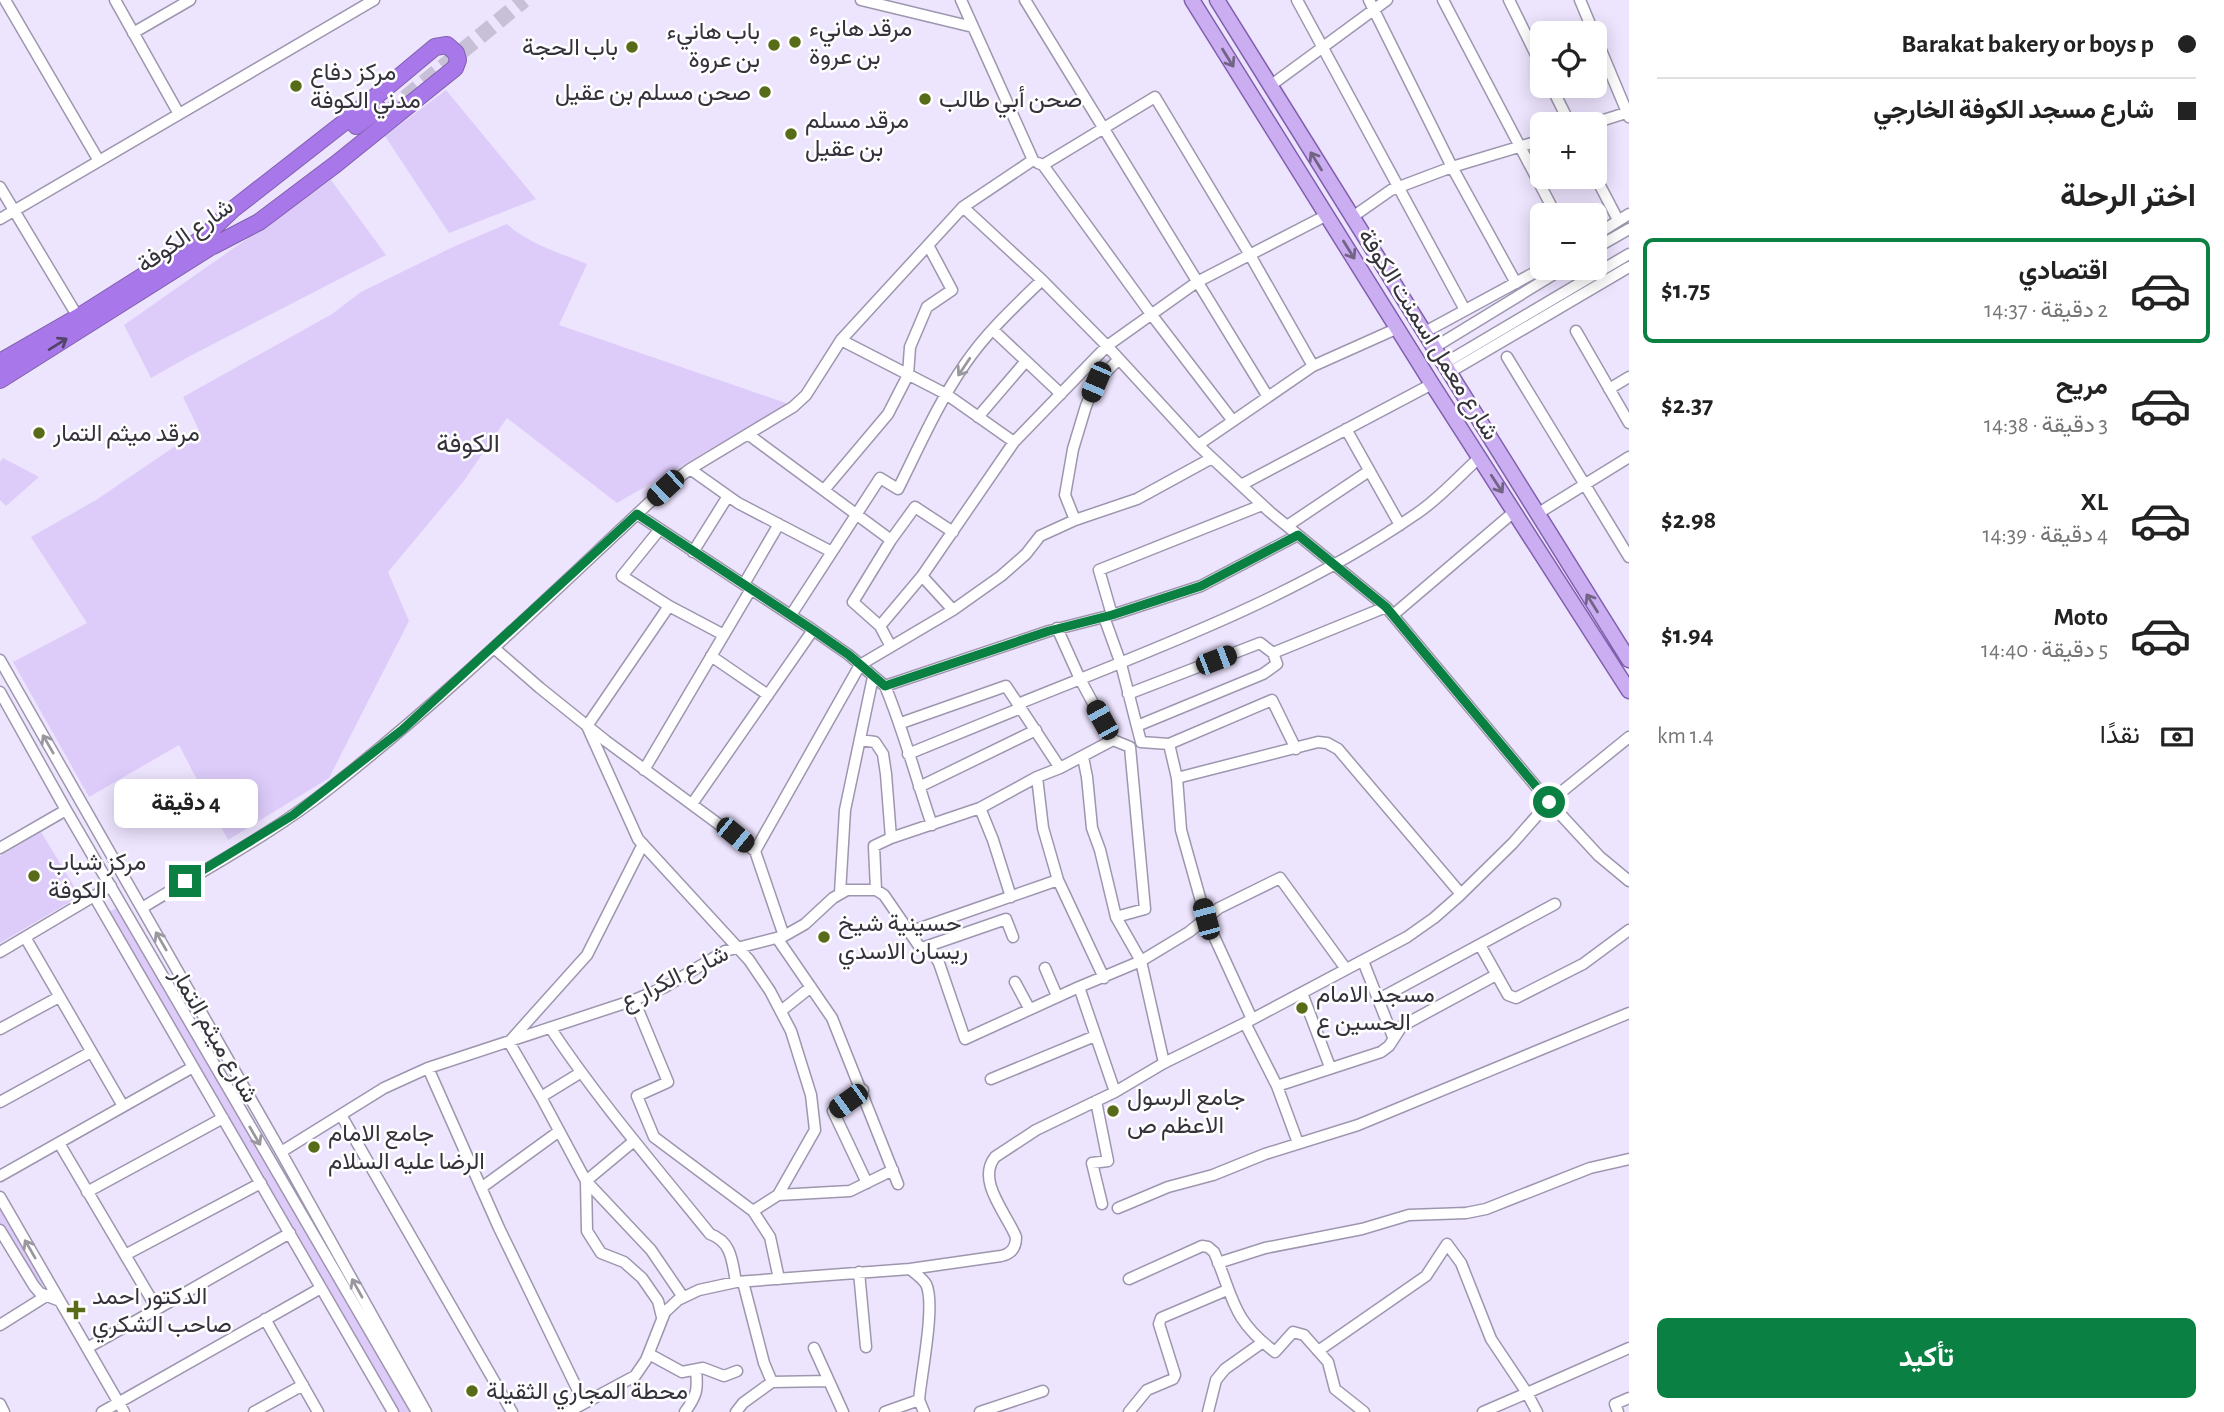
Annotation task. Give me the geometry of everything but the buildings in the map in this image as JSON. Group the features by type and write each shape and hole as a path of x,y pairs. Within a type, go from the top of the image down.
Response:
{"highway":[{"path":"447,45 456,53 458,60 454,68 336,164 258,222 208,242 232,210 435,47 447,45"},
{"name":"شارع الكوفة","path":"0,380 208,242 382,112"},
{"name":"شارع الكوفة","path":"0,362 208,242"}],"main road":[{"name":"شارع معمل اسمنت الكوفة","path":"1192,0 1436,390 1629,691"},
{"name":"شارع معمل اسمنت الكوفة","path":"1217,0 1629,660"},
{"path":"1436,390 1452,393 1451,373"},
{"path":"1459,425 1468,415 1477,415"}],"street":[{"path":"5,0 99,161"},
{"path":"115,0 179,114"},
{"path":"133,33 190,0"},
{"path":"0,219 374,0"},
{"path":"861,0 973,27"},
{"path":"961,0 1038,163 1233,421"},
{"path":"1025,0 1268,397"},
{"path":"1297,0 1465,310"},
{"path":"1269,86 1322,47 1372,5 1387,0"},
{"path":"1443,0 1550,203"},
{"path":"1509,0 1530,43"},
{"path":"1580,0 1628,114 1607,120"},
{"path":"1372,5 1452,167 1516,283"},
{"path":"142,908 293,815 329,789 402,730 494,648 665,488 690,469 793,407 806,395 841,340 963,207 1155,97 1250,255 1312,366"},
{"path":"1351,218 1398,187 1452,167 1530,144"},
{"path":"0,187 78,317"},
{"path":"1602,189 1618,220"},
{"path":"963,207 1042,280 1198,445 1262,505 1390,611 1549,802 1599,856 1629,881"},
{"path":"1607,227 1629,214"},
{"path":"880,626 922,576 1014,442 1107,346 1197,282 1327,215"},
{"path":"1607,242 1629,229"},
{"path":"824,490 888,414 908,375 910,347 927,307 952,290 928,245"},
{"path":"1607,271 1629,254"},
{"path":"1607,275 1629,267"},
{"path":"1425,332 1530,275"},
{"path":"791,615 880,478 898,489 946,394 966,363 993,330 1042,280"},
{"path":"1435,347 1544,280"},
{"path":"1451,373 1465,351 1595,280"},
{"path":"1451,373 1595,280"},
{"path":"1198,445 1312,366 1398,328"},
{"path":"993,330 1061,394"},
{"path":"1576,331 1629,423"},
{"path":"1454,335 1465,351"},
{"path":"841,340 946,394 1014,442"},
{"path":"1507,357 1583,485 1624,538 1629,558"},
{"path":"1075,520 1065,495 1073,449 1096,382 1119,359"},
{"path":"978,417 1026,361"},
{"path":"1609,389 1629,377"},
{"path":"1241,485 1346,429 1436,390"},
{"path":"1346,429 1400,525"},
{"path":"749,435 891,540"},
{"path":"908,754 1080,679 1121,664 1336,566 1419,513 1480,457"},
{"path":"1537,514 1629,457"},
{"path":"755,851 860,665 953,610 1001,576 1026,554 1040,536 1075,520 1137,499 1212,458"},
{"path":"690,469 728,496 832,552"},
{"path":"1287,526 1369,471"},
{"path":"693,552 728,496"},
{"path":"1116,917 1145,909 1137,726 1108,616 1099,570 1262,505"},
{"path":"890,645 880,626 853,602 915,507 953,532"},
{"path":"1273,653 1390,611 1515,511"},
{"path":"637,514 813,630 885,686 901,723 908,754 932,825"},
{"path":"645,770 724,635 779,524"},
{"path":"660,529 622,576 669,606 724,635"},
{"path":"885,686 1057,628 1108,616 1201,586 1298,535"},
{"path":"922,576 953,610"},
{"path":"587,726 669,606"},
{"path":"1057,628 1080,679 1113,740"},
{"path":"692,804 813,630"},
{"path":"1128,694 1260,643 1273,653 1277,664 1263,674 1137,726"},
{"path":"494,648 587,726 755,851 781,937 832,1018 863,1090 898,1184"},
{"path":"711,656 768,695"},
{"name":"شارع ميثم التمار","path":"0,660 5,681 142,908 426,1412"},
{"path":"873,677 845,810 840,893 854,888 876,890 884,895 919,946 932,951 939,963 965,1039 1029,1008 1141,961 1189,932 1219,908 1280,878 1346,969"},
{"path":"901,723 1006,685 1060,768"},
{"name":"شارع ميثم التمار","path":"0,692 417,1412"},
{"path":"876,890 874,846 980,808 1113,740 1136,744 1169,744 1272,700 1296,749"},
{"path":"587,726 638,839 749,960 770,991 791,1031 811,1095 815,1130 778,1195 753,1211"},
{"path":"919,787 1035,730"},
{"path":"568,1412 630,1380 649,1354 662,1317 683,1297 708,1287 739,1282 910,1269 1001,1256 1011,1252 1016,1237 989,1182 991,1163 1030,1134 1115,1092 1164,1063 1363,961 1420,928 1461,894 1513,843 1549,802 1629,737"},
{"path":"860,740 876,742 883,754 891,838"},
{"path":"1177,778 1318,742 1327,743 1338,750 1461,894"},
{"path":"1169,744 1177,778 1181,830 1206,919 1277,1086 1298,1143"},
{"path":"1083,757 1091,828 1100,850 1116,917 1141,961 1164,1063"},
{"path":"1037,777 1044,828 1058,880 1104,978"},
{"path":"980,808 1012,897"},
{"path":"0,848 66,810"},
{"path":"643,844 587,955 509,1042 586,1181 651,1250 683,1297"},
{"path":"909,932 1058,880"},
{"path":"0,952 111,886"},
{"name":"شارع الكرار ع","path":"281,1152 384,1088 428,1068 634,1000 666,987 702,963 735,947 781,937 805,925 840,893"},
{"path":"94,896 393,1412"},
{"path":"1379,999 1555,904"},
{"path":"925,947 1006,919 1013,936"},
{"path":"1480,944 1507,995 1513,998 1583,964 1629,930"},
{"path":"25,937 123,1107"},
{"path":"1363,961 1393,1037"},
{"path":"1045,968 1057,996"},
{"path":"1277,1086 1381,1052 1406,1024 1496,975"},
{"path":"1015,982 1029,1008"},
{"path":"780,1011 811,987"},
{"path":"1079,987 1115,1092"},
{"path":"1302,993 1331,1067"},
{"path":"0,1029 59,997"},
{"path":"634,1000 668,1082 637,1096 654,1137 753,1211 770,1237 779,1279"},
{"path":"1118,1208 1168,1187 1213,1175 1298,1143 1368,1121 1629,1013"},
{"path":"551,1029 580,1073 634,1141 710,1234 725,1242 731,1253 772,1382"},
{"path":"992,1079 1095,1036"},
{"path":"0,1102 91,1052"},
{"path":"0,1176 193,1067"},
{"path":"428,1068 481,1188 584,1403"},
{"path":"541,1097 580,1073"},
{"path":"863,1090 833,1111 867,1183"},
{"path":"1096,1101 1108,1161 1092,1163 1102,1203"},
{"path":"341,1115 512,1412"},
{"path":"87,1192 223,1118"},
{"path":"481,1188 558,1132"},
{"path":"586,1181 634,1141"},
{"path":"59,1143 157,1309"},
{"path":"1218,1263 1277,1245 1362,1230 1409,1216 1486,1209 1590,1168 1629,1159"},
{"path":"778,1195 850,1191 893,1170"},
{"path":"586,1181 587,1231 601,1253 624,1262 642,1278 658,1301 662,1317"},
{"path":"125,1255 261,1183"},
{"path":"0,1197 53,1296 121,1407"},
{"path":"0,1230 4,1246 34,1286 53,1296"},
{"path":"87,1348 290,1233"},
{"path":"1318,1352 1426,1276 1447,1244 1461,1263 1491,1339 1537,1412"},
{"path":"1129,1279 1202,1246 1211,1250 1244,1324 1275,1352 1293,1332 1304,1335 1328,1362 1335,1389 1364,1412"},
{"path":"910,1269 925,1284 928,1292 929,1314 919,1400 924,1412"},
{"path":"859,1272 866,1347"},
{"path":"102,1412 121,1407 321,1287"},
{"path":"1129,1412 1147,1390 1175,1376 1159,1324 1160,1318 1227,1290"},
{"path":"0,1325 53,1296"},
{"path":"265,1319 318,1412"},
{"path":"1208,1412 1216,1380 1224,1369 1263,1342"},
{"path":"814,1348 843,1412"},
{"path":"1487,1411 1629,1348"},
{"path":"649,1354 682,1372 703,1368 724,1376 737,1371"},
{"path":"685,1412 694,1400 698,1388 696,1370"},
{"path":"736,1412 743,1403 772,1382 829,1381"},
{"path":"254,1412 303,1385"},
{"path":"980,1412 1018,1406 1043,1391"},
{"path":"1618,1412 1615,1404 1629,1398"},
{"path":"885,1412 919,1400"}],"shaded area":[{"path":"446,90 536,199 449,233 385,136"},
{"path":"331,180 386,255 151,378 124,325"},
{"path":"507,224 535,243 587,264 559,325 789,404 617,503 507,418 463,482 388,572 409,621 329,778 228,840 179,745 89,797 13,662 87,623 31,537 96,500 199,430 183,397 332,314 361,292"},
{"path":"3,458 39,477 6,506 0,500 0,462"},
{"name":"مركز شباب الكوفة","path":"41,832 80,896 0,943 0,856"},
{"path":"120,906 412,1412 396,1412 107,913"},
{"path":"0,1203 46,1282 37,1287 0,1224"}],"tunnel":[{"path":"387,113 524,0"}],"place":[{"name":"مرقد هانيء بن عروة","path":"795,42"},
{"name":"باب هانيء بن عروة","path":"774,45"},
{"name":"باب الحجة","path":"632,47"},
{"name":"مركز دفاع مدني الكوفة","path":"296,86"},
{"name":"صحن مسلم بن عقيل","path":"765,92"},
{"name":"صحن أبي طالب","path":"925,99"},
{"name":"مرقد مسلم بن عقيل","path":"791,134"},
{"name":"مرقد ميثم التمار","path":"39,433"},
{"name":"مركز شباب الكوفة","path":"34,876"},
{"name":"حسينية شيخ ريسان الاسدي","path":"824,937"},
{"name":"مسجد الامام الحسين ع","path":"1302,1008"},
{"name":"جامع الرسول الاعظم ص","path":"1113,1111"},
{"name":"جامع الامام الرضا عليه السلام","path":"314,1147"},
{"name":"الدكتور احمد صاحب الشكري","path":"76,1310"},
{"name":"محطة المجاري الثقيلة","path":"472,1391"}],"district":[{"name":"الكوفة","path":"468,443"}],"route":[{"path":"185,881 293,815 402,730 637,514 813,630 849,655 885,686 1049,631 1112,615 1201,586 1298,535 1386,607 1549,802"}]}
